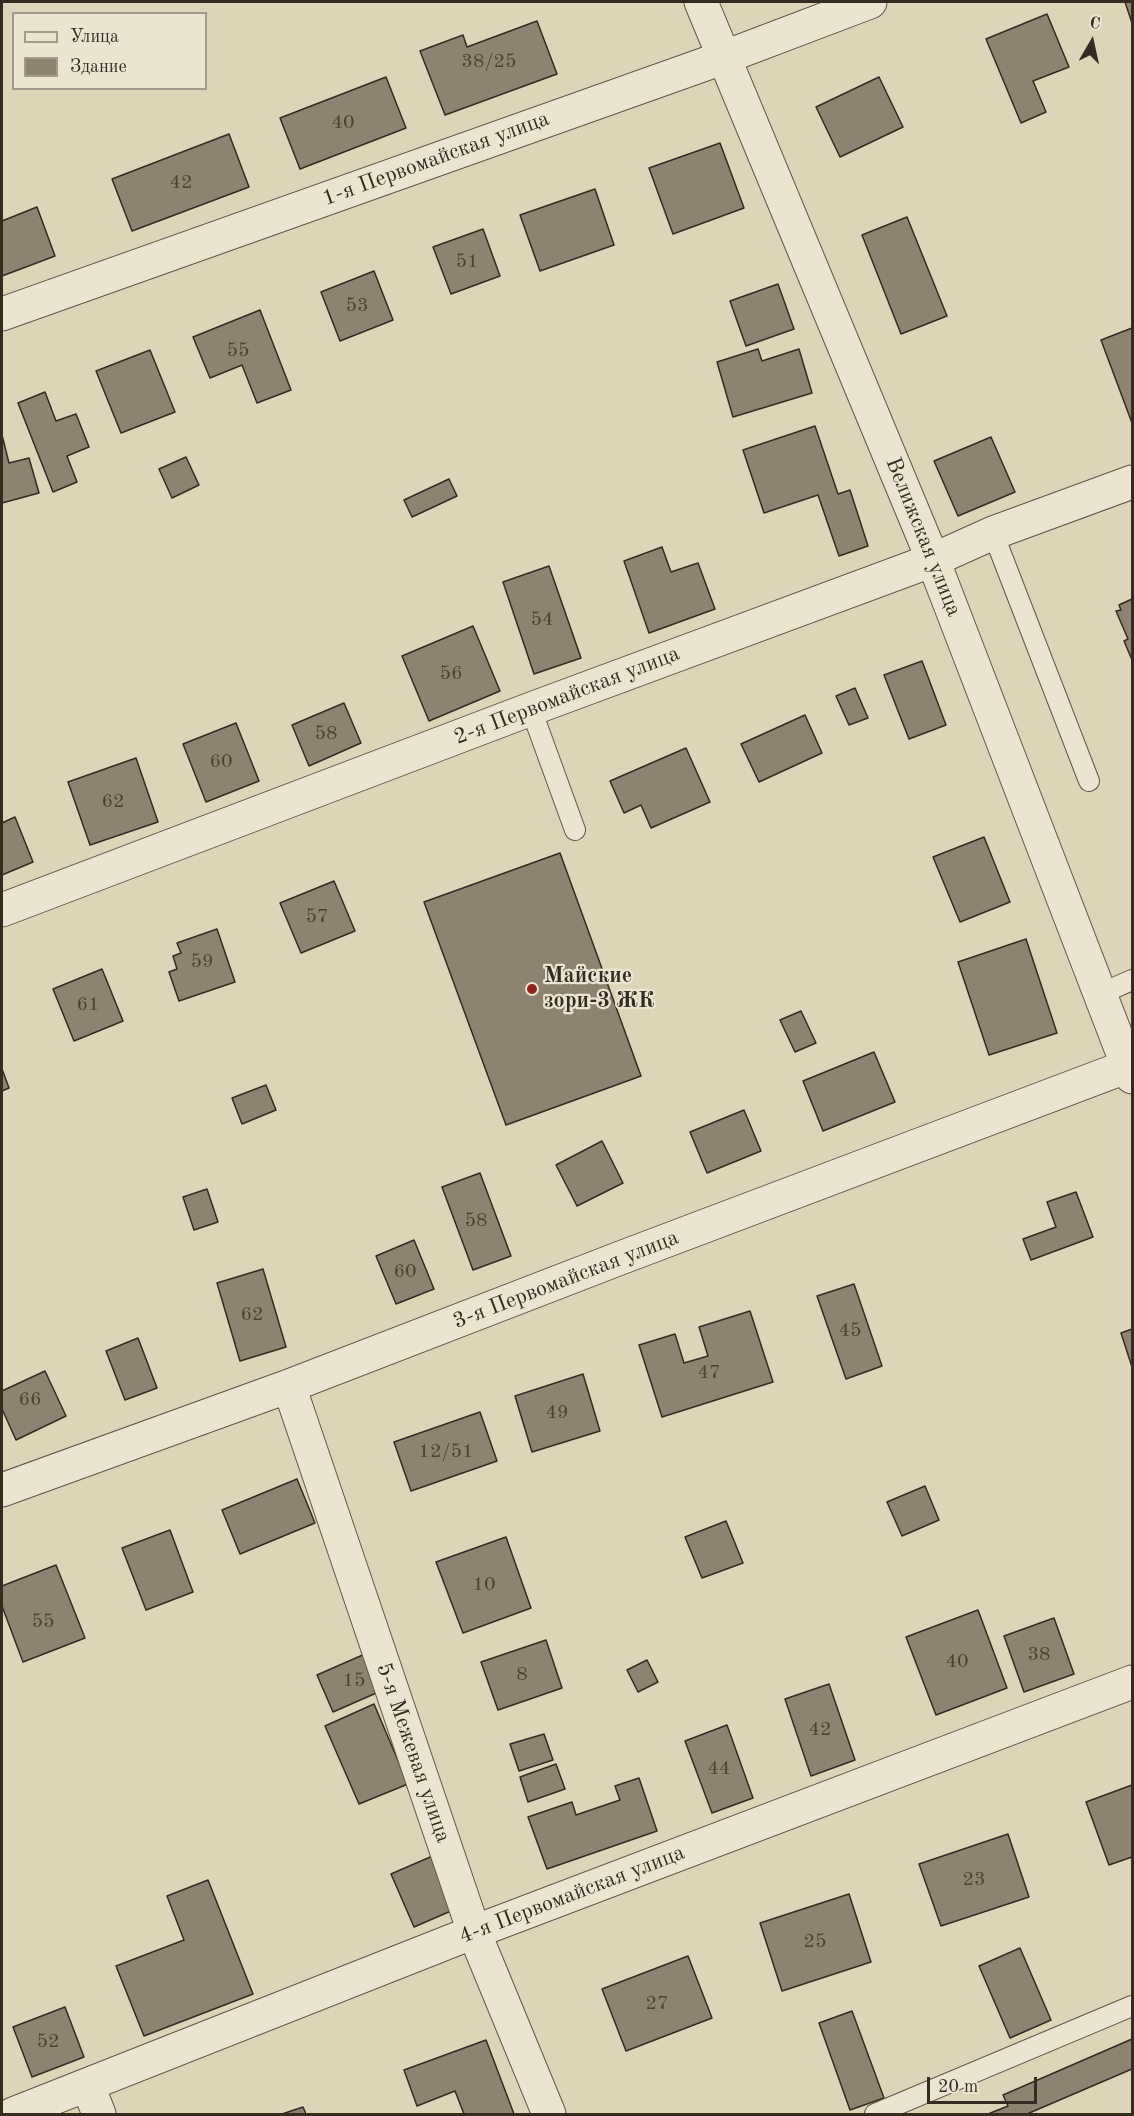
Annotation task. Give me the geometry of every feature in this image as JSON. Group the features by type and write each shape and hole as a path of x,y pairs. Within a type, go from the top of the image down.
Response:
{"street":[{"name":"Велижская улица","path":"701,2 933,560 1130,1071"},
{"name":"1-я Первомайская улица","path":"2,314 725,57 870,2"},
{"name":"2-я Первомайская улица","path":"2,910 531,709 933,560 993,533 1132,482"},
{"name":"3-я Первомайская улица","path":"2,1490 289,1386 623,1257 1130,1071"},
{"name":"5-я Межевая улица","path":"289,1386 474,1932 549,2115"},
{"name":"4-я Первомайская улица","path":"13,2115 93,2100 474,1932 1132,1682"}],"lane":[{"path":"993,533 1089,781"},
{"path":"531,709 575,830"},
{"path":"1100,994 1132,980"},
{"path":"875,2115 1132,2006"}],"building":[{"path":"1125,2 1132,2 1132,23"},
{"path":"1047,14 1069,67 1033,81 1046,112 1021,123 986,39"},
{"path":"537,21 557,74 445,115 420,51 463,35 467,47"},
{"path":"386,77 406,128 300,169 280,118"},
{"path":"879,77 903,127 840,157 816,107"},
{"path":"229,134 249,187 132,231 112,179"},
{"path":"720,143 744,208 673,234 649,168"},
{"path":"595,189 614,245 540,271 520,215"},
{"path":"37,207 55,256 2,276 2,221"},
{"path":"907,217 947,316 901,334 862,235"},
{"path":"483,229 500,276 451,294 433,247"},
{"path":"374,271 393,320 340,341 321,292"},
{"path":"778,284 794,329 746,346 730,301"},
{"path":"260,310 291,390 257,403 242,365 210,378 193,337"},
{"path":"1132,328 1132,423 1101,340"},
{"path":"758,349 762,361 799,349 812,393 733,417 717,362"},
{"path":"150,350 175,412 121,433 96,371"},
{"path":"45,392 56,421 76,414 89,447 67,456 77,482 53,492 18,403"},
{"path":"815,426 838,494 850,490 868,546 839,556 818,495 764,513 743,450"},
{"path":"2,435 9,463 29,458 39,493 2,503"},
{"path":"991,437 1015,492 958,516 934,461"},
{"path":"186,457 199,485 172,498 159,469"},
{"path":"449,479 457,496 412,517 404,500"},
{"path":"662,547 671,572 698,563 715,609 649,633 624,561"},
{"path":"549,566 581,658 534,674 503,582"},
{"path":"1132,599 1132,660 1124,641 1128,639 1116,611 1121,610 1119,605"},
{"path":"473,626 500,691 429,721 402,656"},
{"path":"922,661 946,725 909,739 884,675"},
{"path":"855,688 868,718 849,725 836,696"},
{"path":"344,703 361,743 309,766 292,725"},
{"path":"805,715 822,753 759,782 741,744"},
{"path":"236,723 259,781 206,802 183,744"},
{"path":"686,748 710,802 651,828 641,805 624,813 610,781"},
{"path":"136,758 158,822 90,845 68,782"},
{"path":"15,817 33,862 2,875 2,823"},
{"path":"984,837 1010,902 960,922 933,857"},
{"name":"Майские зори-3 ЖК","path":"560,853 641,1076 506,1125 424,902"},
{"path":"334,881 355,931 301,953 280,903"},
{"path":"217,929 235,982 179,1001 169,972 177,969 173,956 181,953 177,943"},
{"path":"1026,939 1057,1033 989,1055 958,962"},
{"path":"102,969 123,1021 74,1041 53,989"},
{"path":"801,1011 816,1043 795,1052 780,1020"},
{"path":"874,1052 895,1102 823,1131 803,1081"},
{"path":"2,1069 9,1088 2,1091"},
{"path":"266,1085 276,1110 242,1124 232,1098"},
{"path":"744,1110 761,1151 707,1173 690,1132"},
{"path":"602,1141 623,1183 577,1206 556,1165"},
{"path":"480,1173 511,1256 473,1270 442,1187"},
{"path":"207,1189 218,1222 194,1230 183,1197"},
{"path":"1076,1192 1093,1237 1031,1260 1023,1239 1056,1227 1047,1202"},
{"path":"414,1240 434,1289 396,1304 376,1256"},
{"path":"263,1269 286,1347 240,1361 217,1283"},
{"path":"854,1284 882,1366 846,1379 817,1296"},
{"path":"750,1311 773,1382 662,1417 639,1345 675,1334 684,1363 708,1356 699,1327"},
{"path":"1132,1329 1132,1367 1121,1333"},
{"path":"138,1338 157,1388 125,1400 106,1351"},
{"path":"45,1371 66,1416 16,1440 2,1409 2,1391"},
{"path":"583,1374 600,1431 532,1452 515,1396"},
{"path":"480,1412 497,1461 411,1491 394,1442"},
{"path":"297,1479 315,1523 240,1554 222,1510"},
{"path":"925,1486 939,1520 902,1536 887,1502"},
{"path":"726,1521 743,1563 702,1578 685,1537"},
{"path":"170,1530 193,1592 146,1610 122,1548"},
{"path":"506,1537 531,1608 463,1633 436,1562"},
{"path":"56,1565 85,1638 23,1662 2,1606 2,1586"},
{"path":"978,1610 1007,1688 936,1715 906,1637"},
{"path":"1054,1618 1074,1674 1024,1692 1004,1636"},
{"path":"546,1640 562,1688 498,1710 481,1662"},
{"path":"374,1650 390,1687 333,1712 317,1675"},
{"path":"647,1660 658,1682 638,1692 627,1670"},
{"path":"829,1684 855,1760 811,1776 785,1699"},
{"path":"374,1704 408,1784 359,1804 325,1726"},
{"path":"727,1725 753,1798 712,1813 685,1741"},
{"path":"544,1734 553,1760 519,1771 510,1744"},
{"path":"556,1764 565,1789 528,1802 520,1777"},
{"path":"639,1778 657,1831 547,1869 528,1817 572,1802 576,1815 620,1800 615,1786"},
{"path":"1132,1785 1132,1857 1109,1865 1086,1802"},
{"path":"1008,1834 1029,1897 941,1926 919,1864"},
{"path":"444,1851 467,1904 414,1927 391,1874"},
{"path":"208,1880 253,1994 144,2036 116,1966 184,1940 167,1896"},
{"path":"849,1894 871,1962 782,1991 760,1923"},
{"path":"1020,1948 1051,2020 1010,2038 979,1966"},
{"path":"688,1956 712,2018 626,2051 602,1989"},
{"path":"65,2007 84,2057 32,2077 13,2027"},
{"path":"852,2011 884,2098 850,2110 819,2023"},
{"path":"1132,2039 1132,2069 1027,2114 988,2114 1008,2106 1003,2095"},
{"path":"486,2040 514,2114 464,2114 455,2091 417,2106 404,2070"},
{"path":"303,2107 306,2114 282,2114"}],"place":[{"name":"Майские зори-3 ЖК","path":"532,989"}]}
